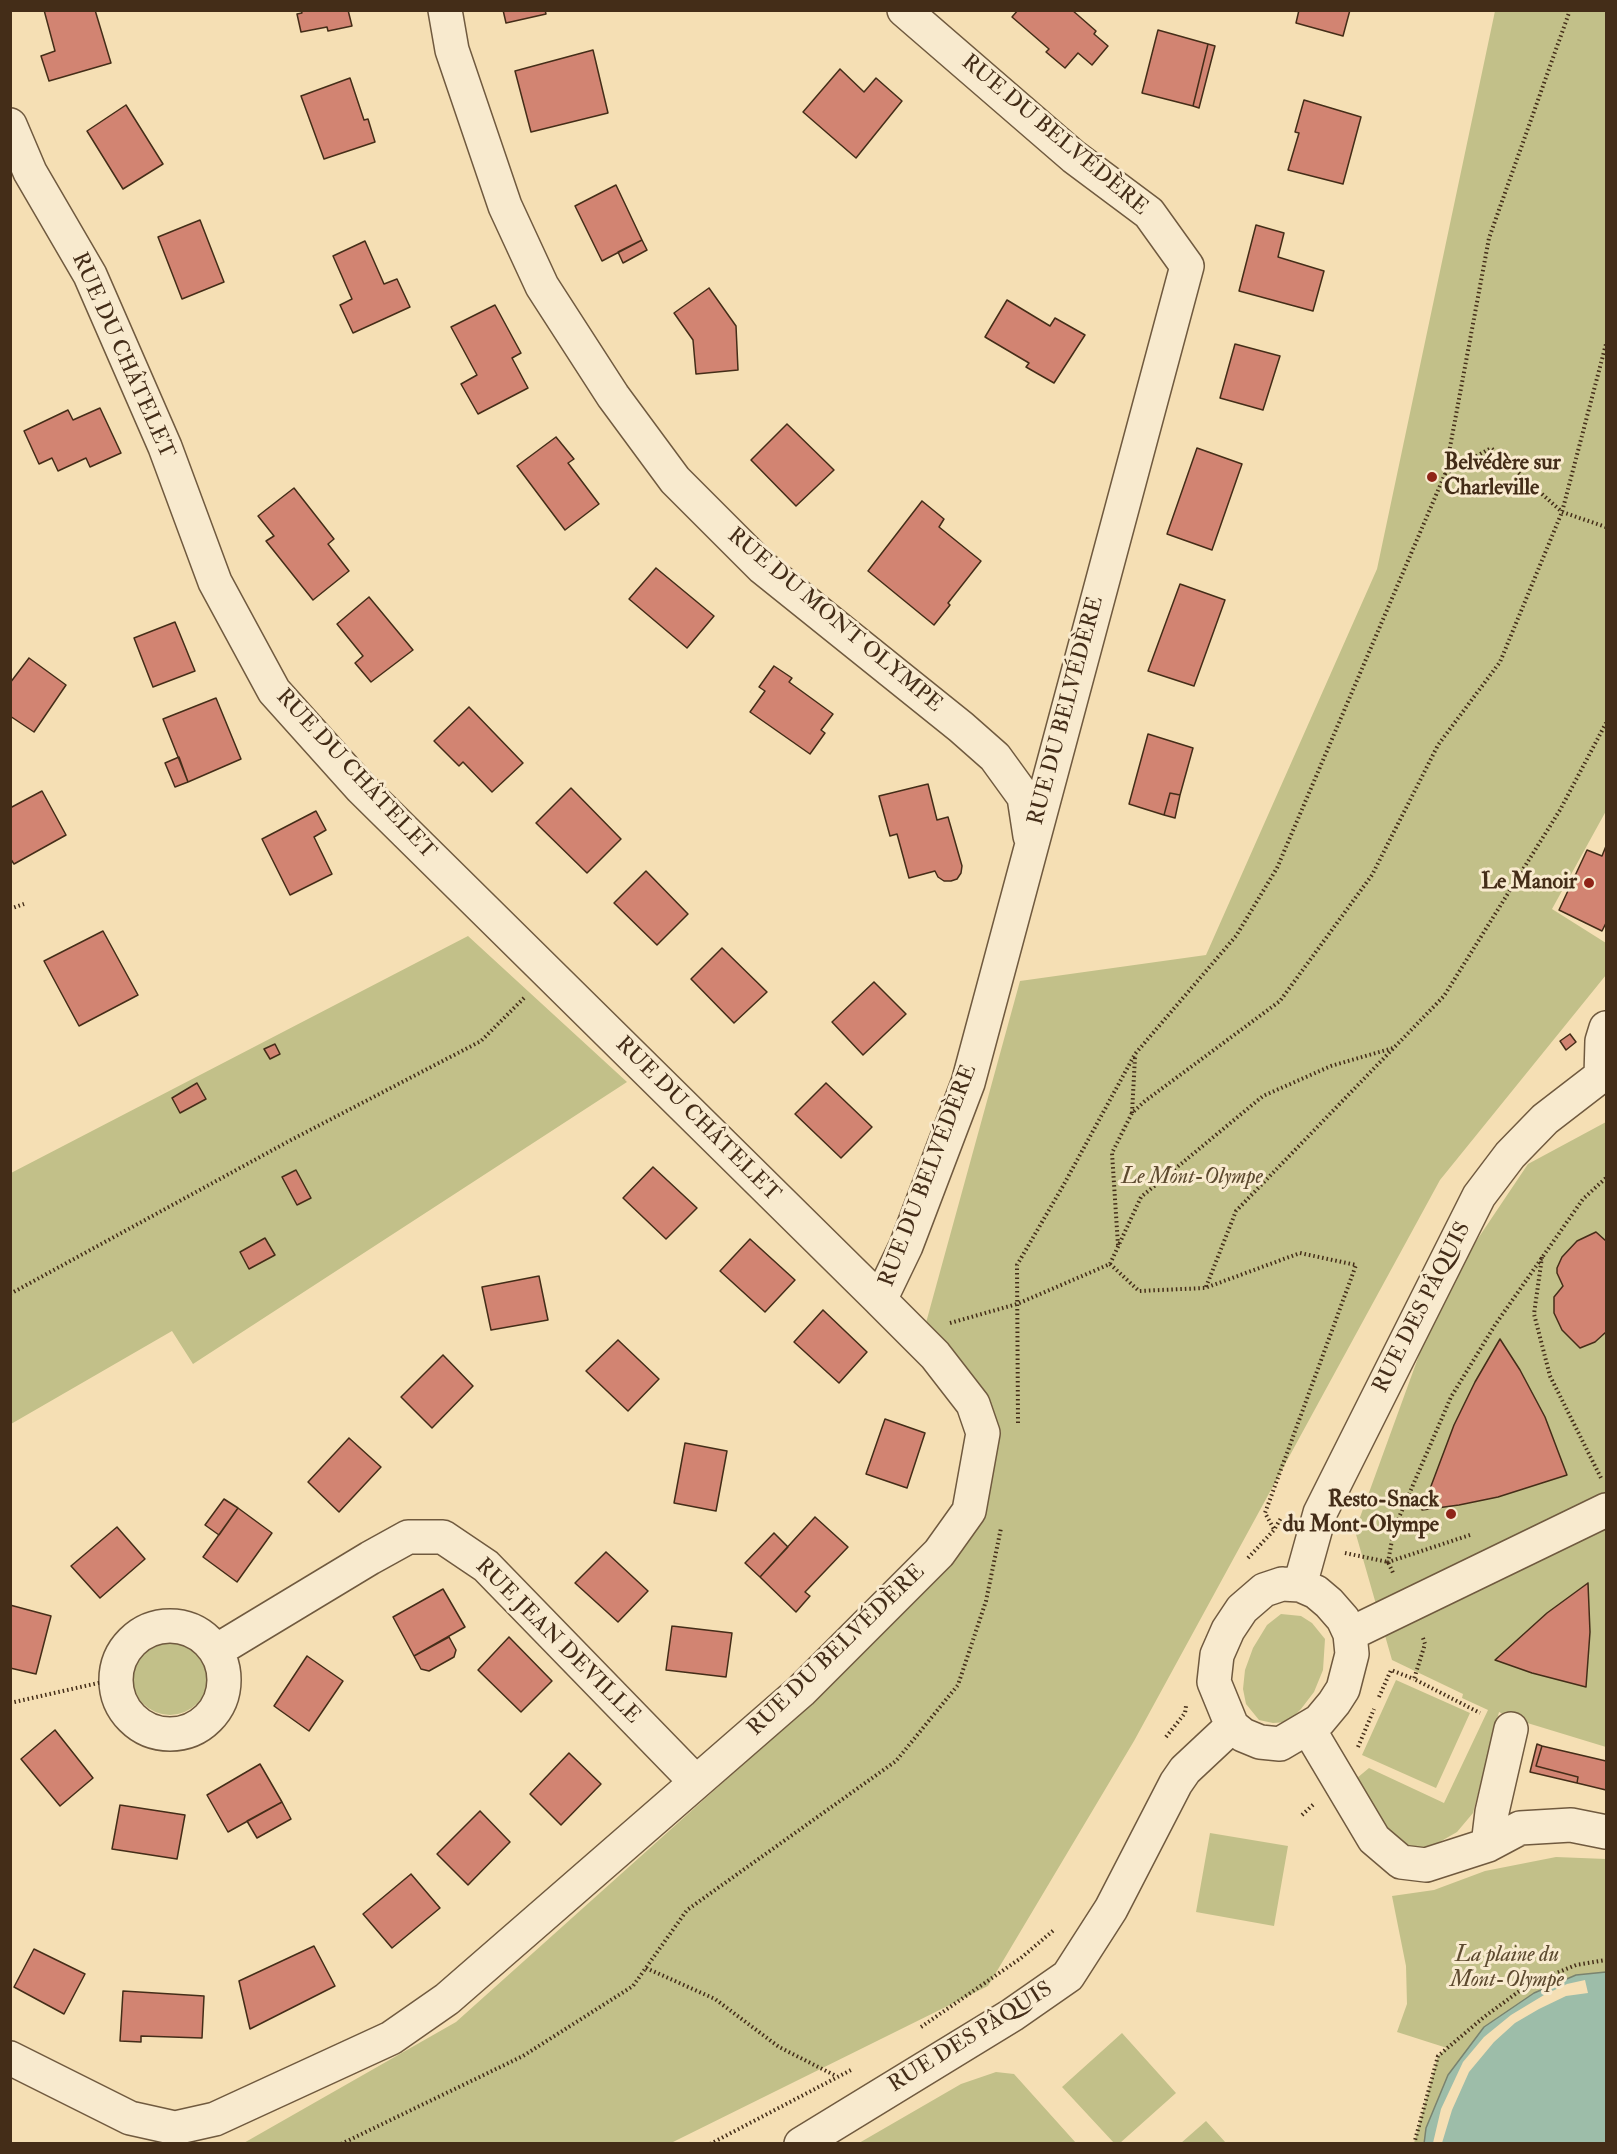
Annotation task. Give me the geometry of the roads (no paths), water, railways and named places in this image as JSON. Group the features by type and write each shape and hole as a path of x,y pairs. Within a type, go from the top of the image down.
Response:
{"street":[{"name":"RUE DU MONT OLYMPE","path":"445,10 452,50 505,206 542,286 612,396 675,480 763,568 995,757 1024,797 1032,846"},
{"name":"RUE DU BELVÉDÈRE","path":"10,2058 130,2118 175,2128 214,2119 392,2038 447,1999 801,1690 939,1553 969,1511 983,1433 973,1404 935,1355 880,1300 906,1246 968,1083 1187,266 1149,213 1074,157 904,10"},
{"name":"RUE DU CHÂTELET","path":"10,125 30,172 90,275 165,447 215,582 274,691 361,788 880,1300"},
{"path":"1604,1074 1602,1041 1606,1028"},
{"name":"RUE DES PÂQUIS","path":"1300,1585 1320,1513 1479,1196 1510,1155 1545,1119 1604,1074"},
{"path":"1350,1634 1605,1497"},
{"name":"RUE JEAN DEVILLE","path":"216,1651 370,1558 408,1538 443,1537 486,1566 696,1782"},
{"path":"1282,1584 1300,1585 1316,1593 1329,1603 1350,1634 1352,1654 1343,1689 1319,1721 1280,1744 1260,1742 1244,1736 1232,1726 1214,1682 1216,1655 1228,1630 1242,1609 1264,1590 1282,1584"},
{"path":"173,1626 190,1629 205,1638 216,1651 223,1669 224,1687 218,1704 208,1719 193,1729 175,1734 157,1732 140,1725 127,1713 118,1697 116,1678 119,1661 127,1646 140,1634 156,1627 173,1626"},
{"name":"RUE DES PÂQUIS","path":"801,2144 1012,2015 1068,1976 1110,1909 1176,1783 1185,1770 1232,1726"},
{"path":"1308,1728 1374,1839 1401,1862 1425,1865 1488,1845 1520,1828 1571,1826 1606,1832"},
{"path":"1488,1845 1492,1812 1511,1729"}],"place":[{"name":"Belvédère sur Charleville","path":"1432,477"},
{"name":"Le Manoir","path":"1589,883"},
{"name":"Resto-Snack du Mont-Olympe","path":"1451,1514"}],"park label":[{"name":"Le Mont-Olympe","path":"1192,1178"},
{"name":"La plaine du Mont-Olympe","path":"1507,1968"}]}
